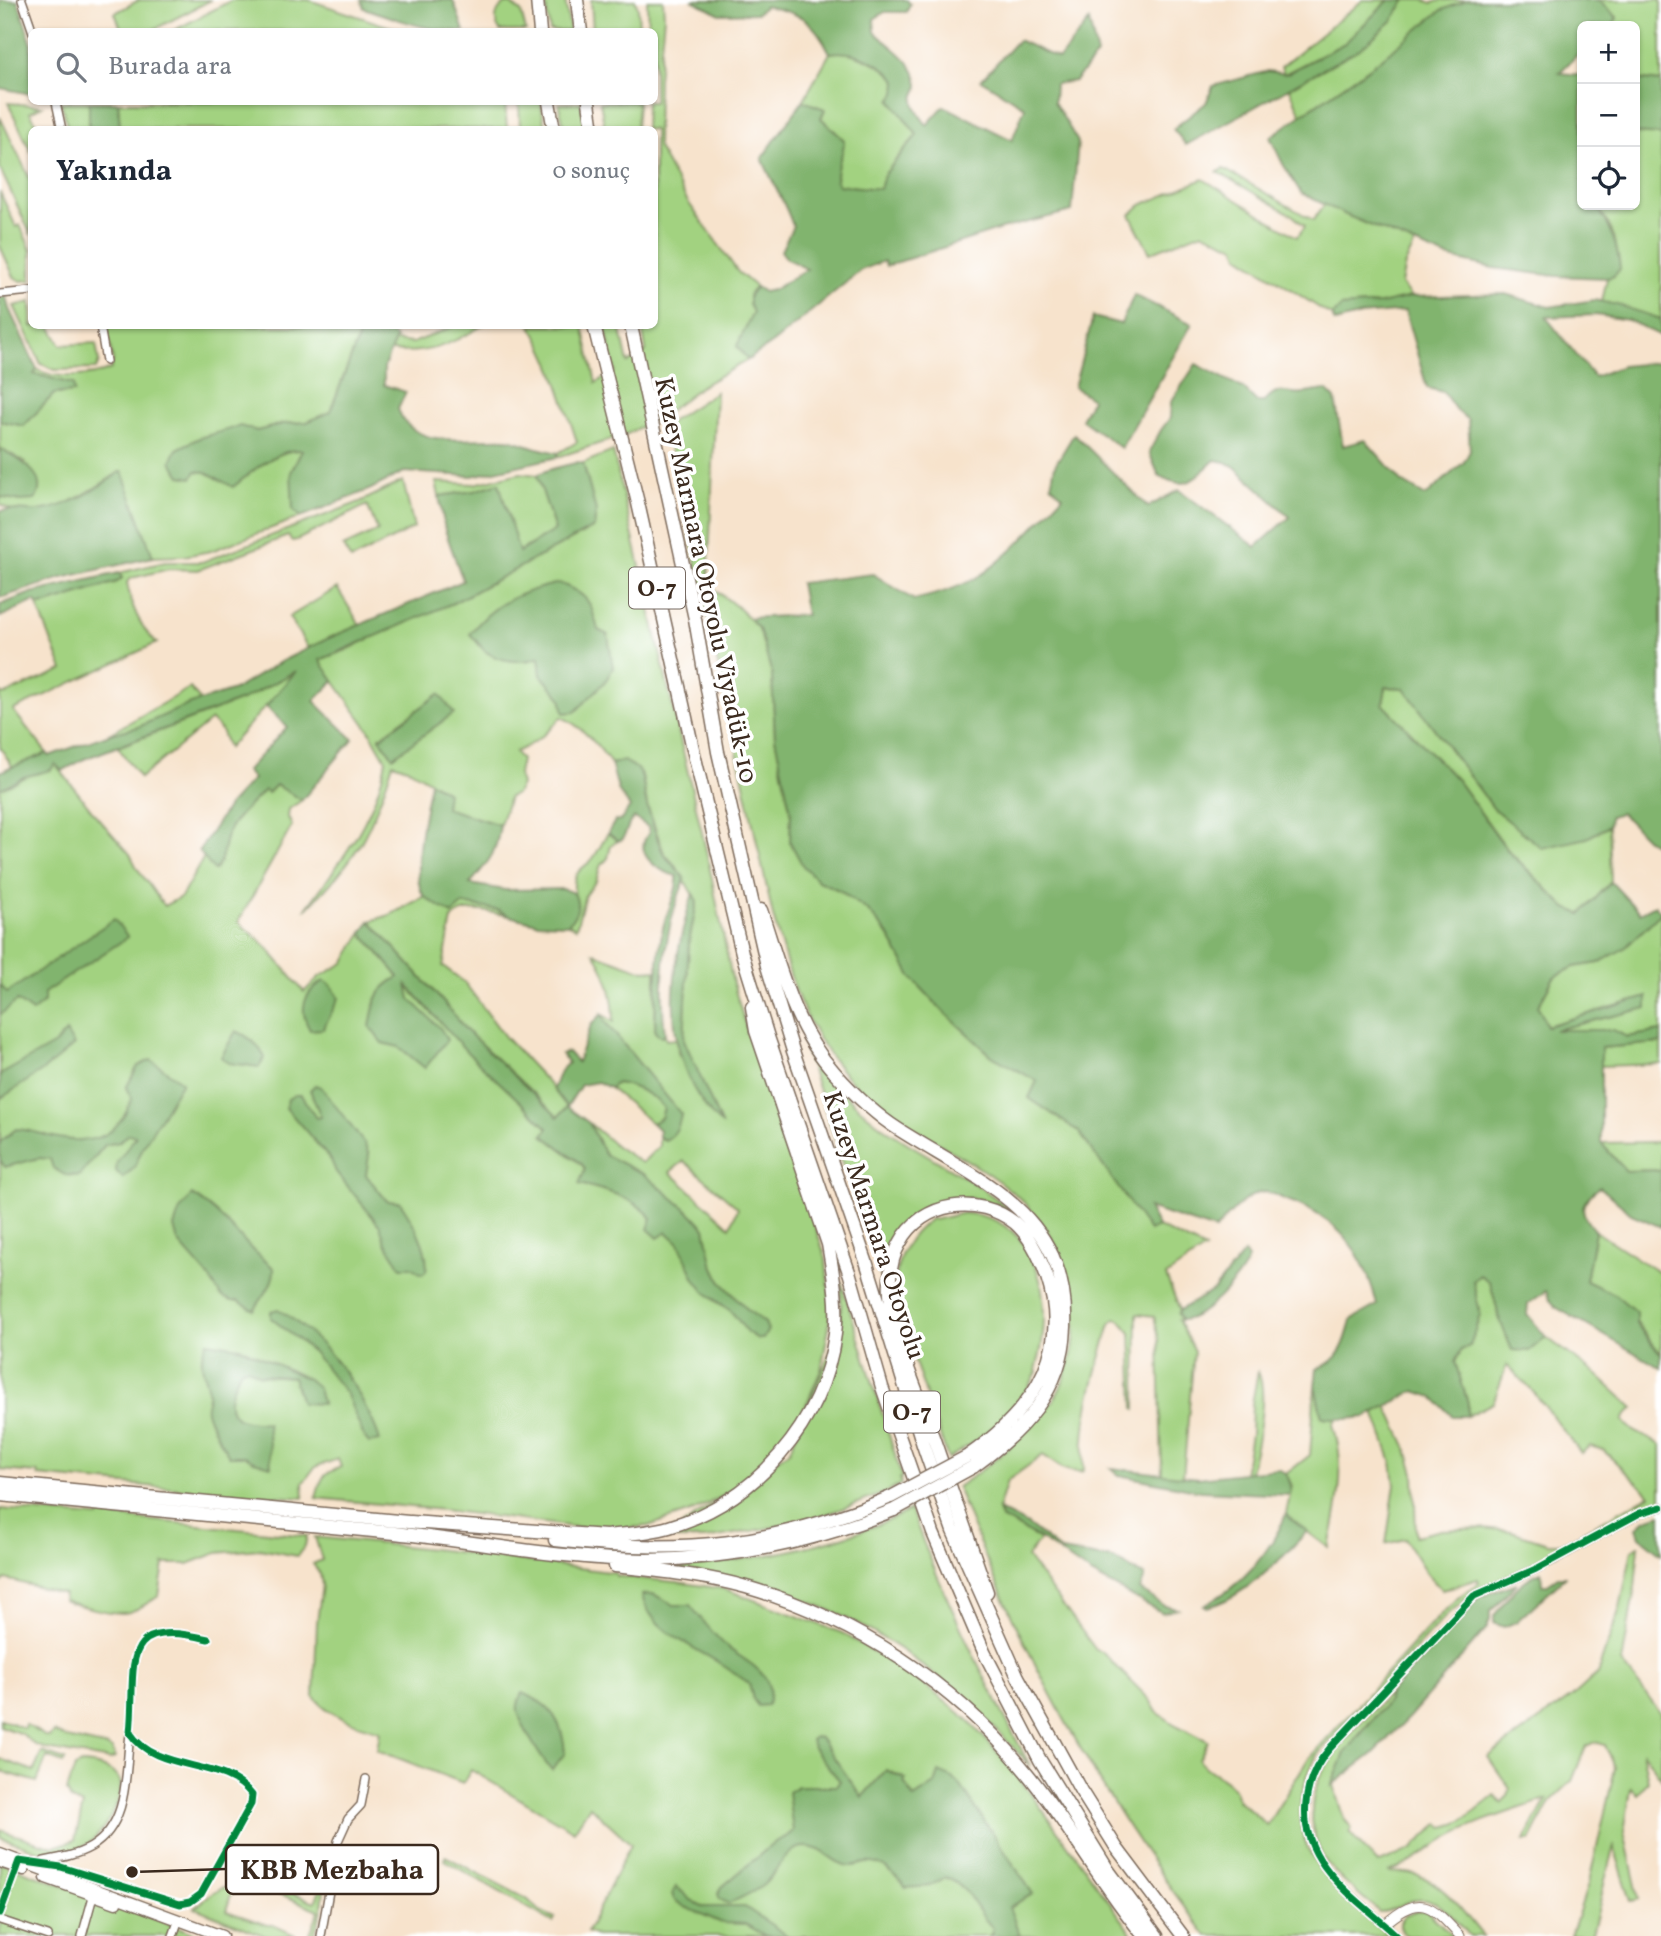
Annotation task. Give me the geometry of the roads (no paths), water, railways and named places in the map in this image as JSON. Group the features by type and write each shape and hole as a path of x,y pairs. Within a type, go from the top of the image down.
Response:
{"highway":[{"path":"537,0 540,28"},
{"path":"577,0 580,28"},
{"path":"549,105 553,126"},
{"path":"589,105 592,126"},
{"name":"Kuzey Marmara Otoyolu Viyadük-10","path":"595,329 638,503 717,851"},
{"name":"Kuzey Marmara Otoyolu Viyadük-10","path":"632,329 695,619 718,752 739,844"},
{"path":"0,1483 413,1528 574,1555 683,1559 738,1554 849,1528 971,1462 1022,1428 1053,1383 1063,1353 1066,1318 1062,1283 1041,1235 1013,1203 986,1182 882,1118 857,1097 821,1057 789,998 739,844"},
{"name":"Kuzey Marmara Otoyolu","path":"739,844 766,966 866,1261 923,1445 953,1531 1018,1678 1081,1791 1116,1847 1183,1936"},
{"name":"Kuzey Marmara Otoyolu","path":"717,851 742,953 768,1037 850,1275 883,1387 933,1533 984,1652 1040,1760 1108,1870 1157,1936"},
{"path":"0,1496 413,1528 606,1536 637,1534 669,1527 699,1516 744,1489 782,1453 803,1423 819,1393 835,1333 834,1279 828,1244 756,1031 742,953"},
{"path":"971,1462 1010,1423 1036,1389 1052,1348 1054,1309 1052,1290 1043,1265 1026,1234 1002,1215 969,1205 943,1208 929,1214 908,1231 894,1255 890,1296 907,1364 1018,1678"},
{"path":"413,1528 581,1562 678,1573 733,1584 800,1605 865,1636 912,1665 941,1687 965,1706 1001,1743 1026,1771 1144,1936"}],"main road":[{"path":"0,1854 18,1864 95,1891 176,1927 204,1936"},
{"path":"0,1862 18,1864"},
{"path":"176,1927 222,1936"}],"street":[{"path":"22,0 32,28"},
{"path":"57,105 61,126"},
{"path":"0,294 28,291"},
{"path":"101,329 106,361"},
{"path":"1397,1936 1334,1878 1310,1843 1306,1821 1307,1797 1312,1776 1323,1757 1474,1596 1536,1569 1640,1513 1661,1507"},
{"path":"0,1913 18,1864 69,1856 91,1847 107,1832 124,1799 133,1666 141,1644 149,1637 178,1632 208,1639"},
{"path":"39,1862 80,1872 180,1904 190,1902 201,1894 251,1804 252,1795 246,1786 206,1768 146,1750 130,1733"},
{"path":"321,1936 341,1830 361,1805 366,1780"},
{"path":"82,1936 95,1891"},
{"path":"1385,1924 1406,1908 1425,1906 1438,1913 1461,1936"},
{"path":"0,1920 48,1936"}],"place":[{"name":"KBB Mezbaha","path":"132,1872"}]}
